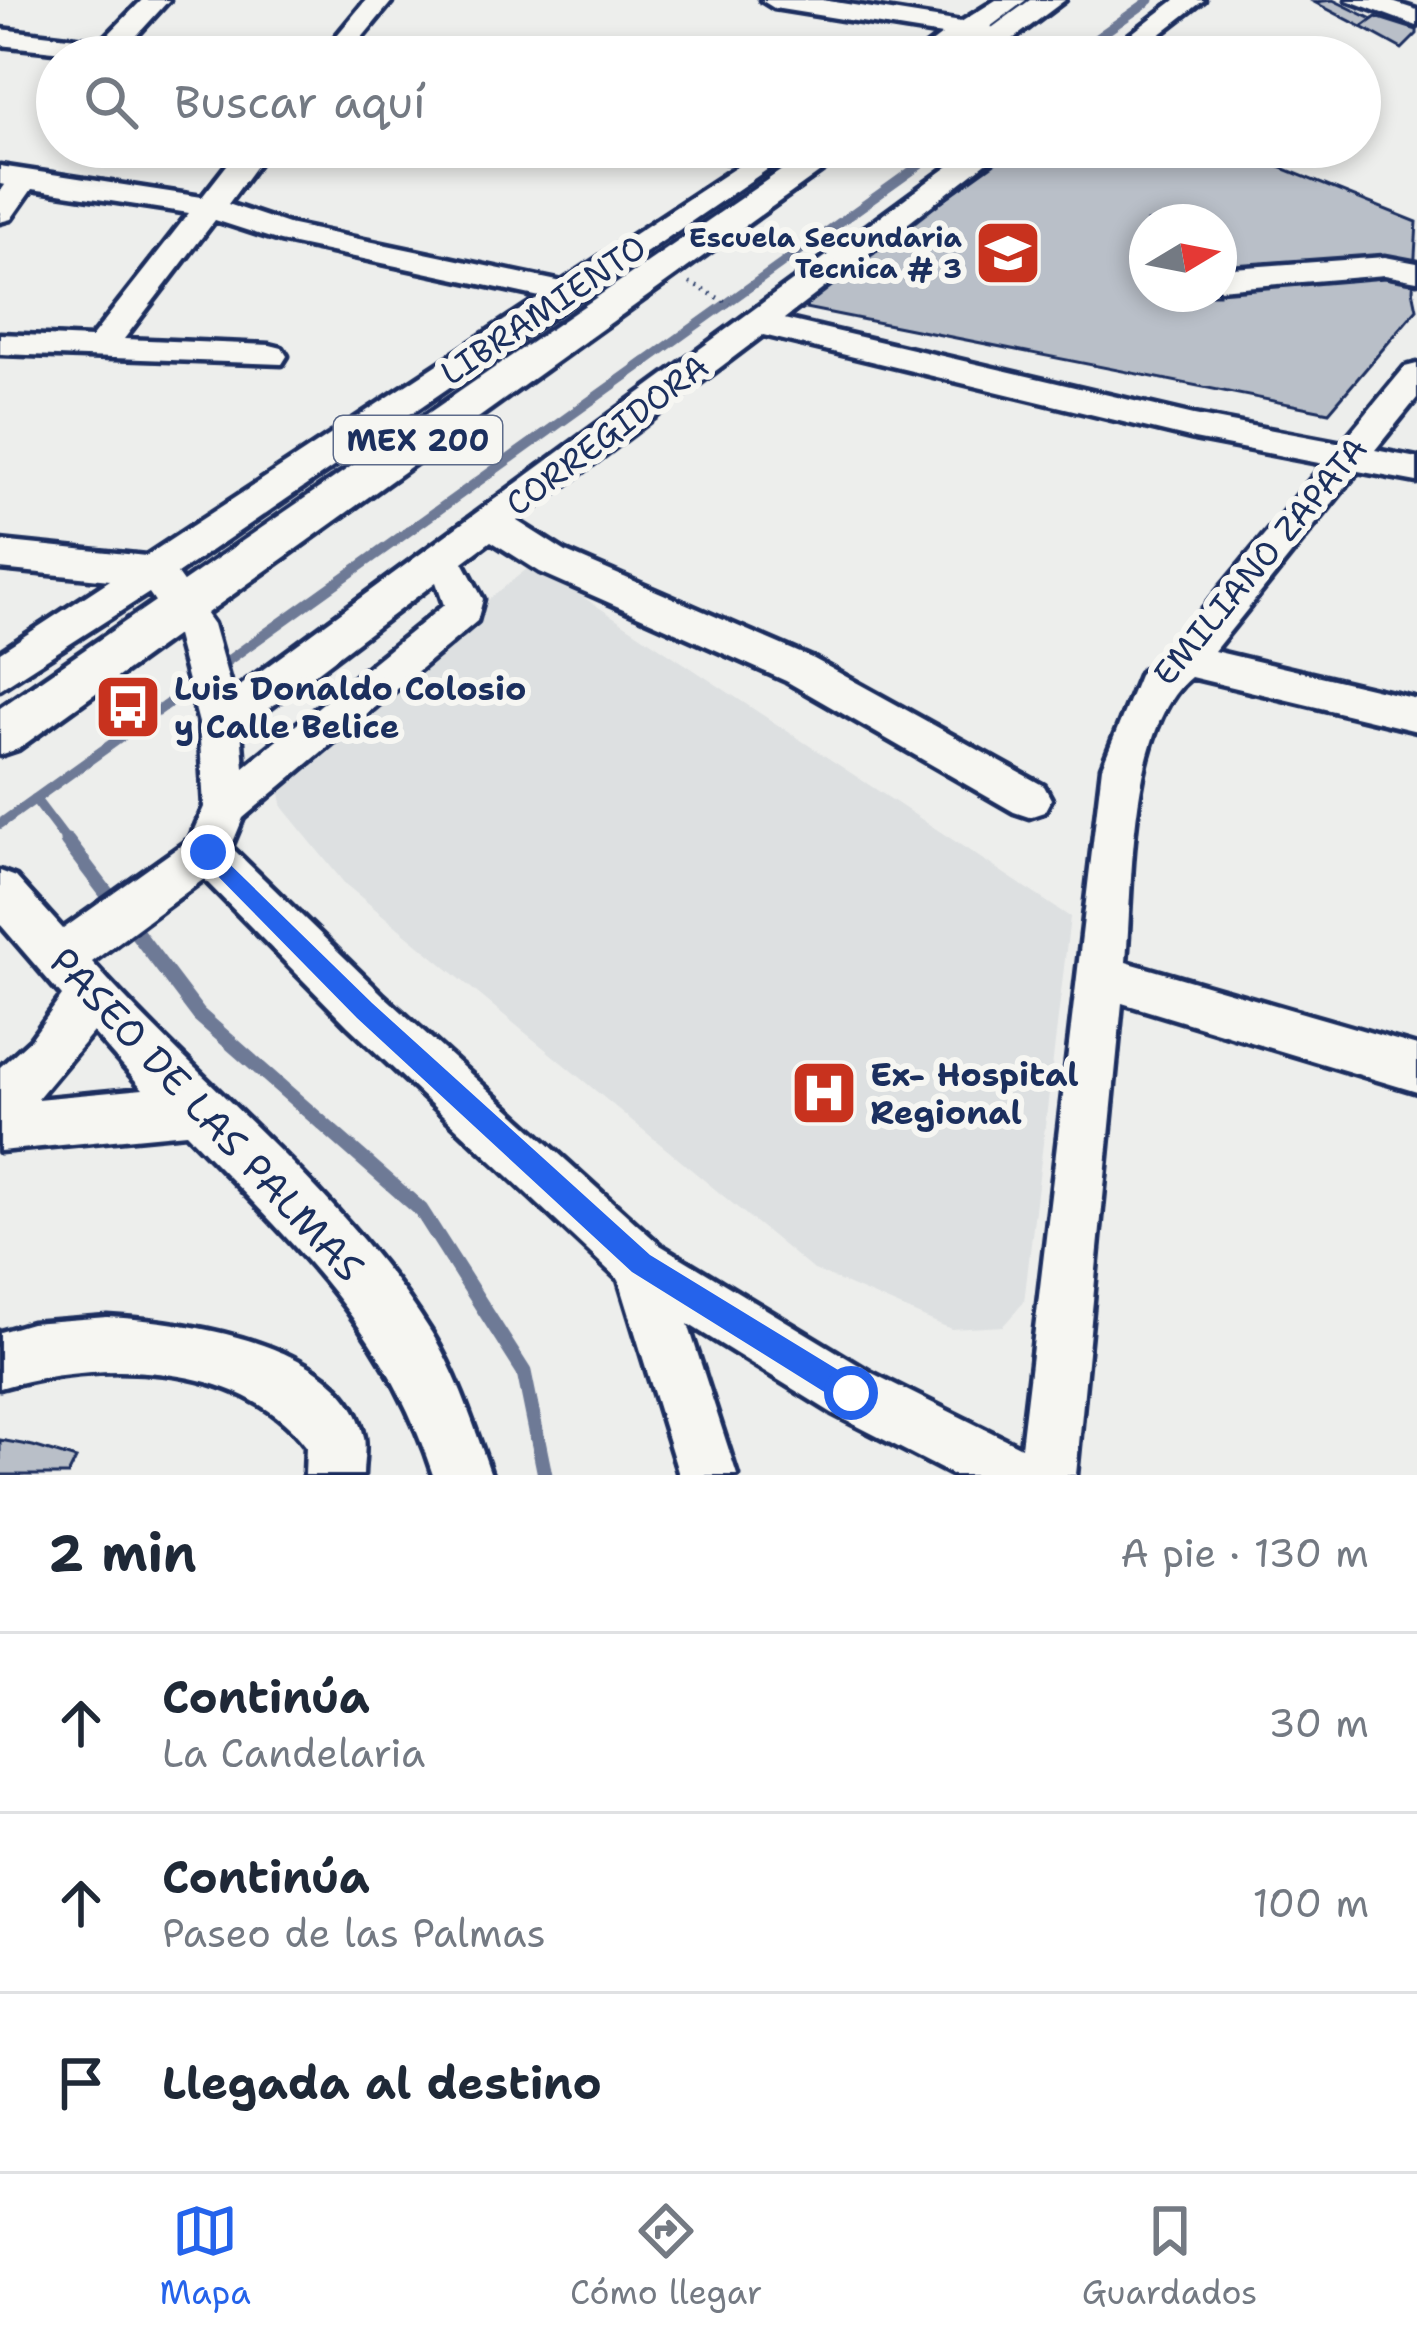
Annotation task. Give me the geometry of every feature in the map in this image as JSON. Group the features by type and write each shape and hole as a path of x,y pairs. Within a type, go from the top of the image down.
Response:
{"main road":[{"path":"987,36 1050,0"},
{"name":"MEX 200","path":"0,735 191,622 349,490 456,389 805,168"}],"street":[{"path":"122,36 156,0"},
{"path":"350,36 380,0"},
{"path":"773,0 953,36"},
{"path":"982,36 1013,0"},
{"path":"1142,36 1191,0"},
{"path":"1360,0 1417,18"},
{"path":"0,37 36,41"},
{"path":"101,347 238,168"},
{"name":"LIBRAMIENTO","path":"0,673 317,460 456,389 569,293 755,168"},
{"name":"CORREGIDORA","path":"218,709 442,557 750,317 963,168"},
{"path":"0,213 13,176 206,206 280,232 569,293"},
{"path":"1237,278 1385,266 1417,272"},
{"path":"750,317 1194,428 1417,470"},
{"path":"0,344 270,356"},
{"name":"EMILIANO ZAPATA","path":"1047,1475 1123,767 1154,684 1184,660 1346,456 1417,375"},
{"path":"317,460 349,490"},
{"path":"490,522 553,562 800,670 1029,799"},
{"path":"0,555 154,571 191,622 218,709 217,829 364,1010 641,1264 851,1393 1014,1475"},
{"path":"0,1101 48,1055 76,976 122,913 463,611 464,599 442,557"},
{"path":"1184,660 1417,716"},
{"name":"PASEO DE LAS PALMAS","path":"0,891 195,1108 361,1272 416,1357 463,1475"},
{"path":"1098,975 1417,1069"},
{"path":"0,1127 195,1108"},
{"path":"641,1264 708,1475"},
{"path":"0,1360 20,1352 121,1345 253,1366 297,1391 335,1437 334,1475"}],"path":[{"path":"698,287 750,317"}],"shaded area":[{"name":"Ex- Hospital Regional","path":"533,564 1070,917 1024,1302 1003,1326 951,1329 812,1269 345,884 283,808 277,778 328,728"}],"building":[{"path":"1333,0 1376,21 1362,27 1314,2"},
{"path":"1376,17 1417,30 1417,34 1402,49 1362,27"},
{"name":"Escuela Secundaria Tecnica # 3","path":"988,168 1282,168 1417,222 1413,290 1417,309 1329,412 795,306"},
{"path":"0,1440 76,1459 68,1475 0,1475"}],"waterway":[{"path":"1099,36 1150,0"},
{"path":"642,364 916,168"},
{"path":"0,824 646,361"},
{"path":"35,799 69,844"},
{"path":"67,841 199,1015 421,1210 524,1372 545,1475"}],"place":[{"name":"Escuela Secundaria Tecnica # 3","path":"1008,253"},
{"name":"Luis Donaldo Colosio y Calle Belice","path":"128,707"},
{"name":"Ex- Hospital Regional","path":"824,1093"}],"route":[{"path":"208,852 364,1010 641,1264 851,1393"}]}
